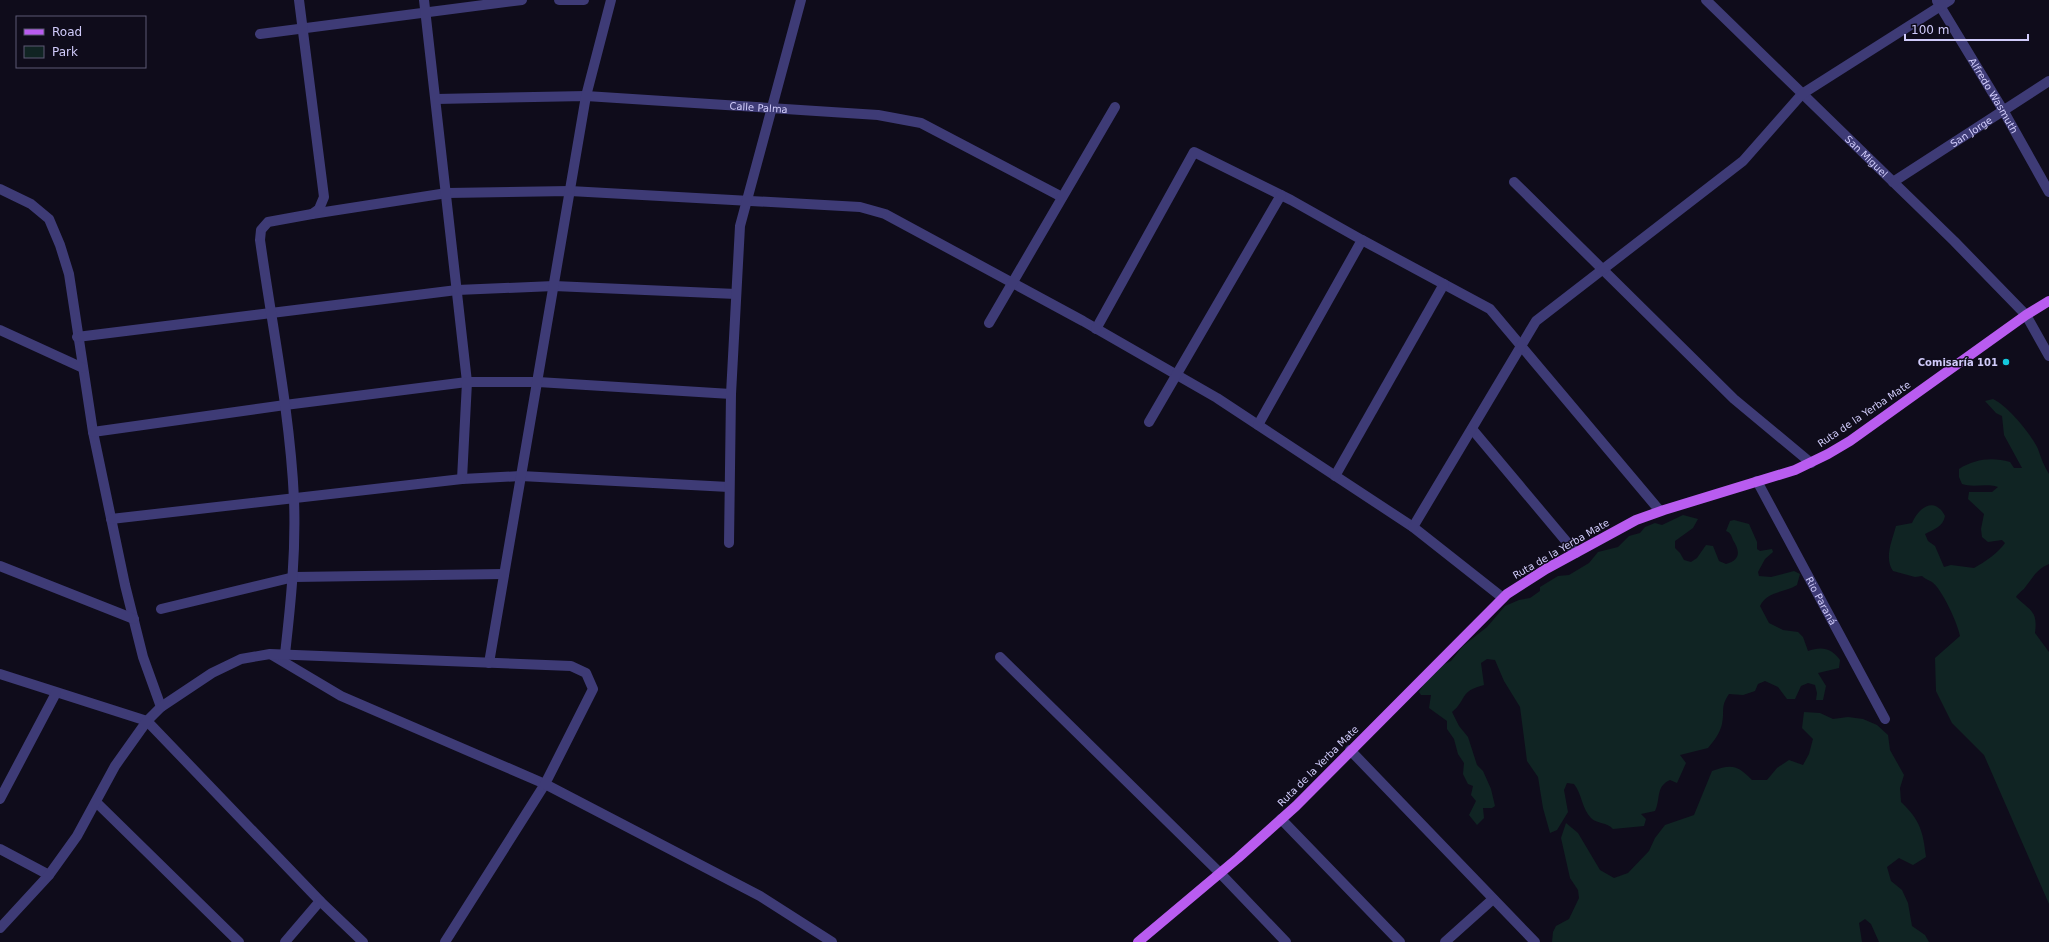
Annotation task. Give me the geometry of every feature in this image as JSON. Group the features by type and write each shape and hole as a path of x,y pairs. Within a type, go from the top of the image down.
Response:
{"main road":[{"name":"Ruta de la Yerba Mate","path":"1138,942 1281,819 1503,598 1527,581 1636,520 1811,463 1850,440 2026,315 2049,301"}],"street":[{"path":"299,0 301,29 324,189 324,197 319,208 312,214"},
{"path":"424,0 467,382 462,478"},
{"path":"260,34 522,0"},
{"path":"559,0 584,0"},
{"path":"489,663 586,96 611,0"},
{"path":"729,543 731,394 740,226 773,109 801,0"},
{"name":"San Miguel","path":"1706,0 1954,241 2026,315 2049,356"},
{"path":"1414,527 1536,321 1743,161 1802,94 1943,2"},
{"name":"Alfredo Wasmuth","path":"1943,2 2049,192"},
{"name":"San Jorge","path":"1893,182 2049,81"},
{"name":"Calle Palma","path":"436,99 586,96 878,115 921,124 1062,197"},
{"path":"989,323 1115,107"},
{"path":"1096,329 1194,152 1281,195 1490,310 1522,345 1660,511"},
{"path":"1514,182 1734,399 1811,463"},
{"path":"0,189 31,204 49,219 68,274 93,432 111,519 143,657 161,707"},
{"path":"285,654 294,577 294,499 285,405 270,314 260,240 261,230 268,222 447,194 570,191 747,199 860,207 885,214 1096,329 1217,398 1414,527 1503,598"},
{"path":"1149,422 1281,195"},
{"path":"1258,425 1362,240"},
{"path":"1335,476 1444,284"},
{"path":"77,337 457,290 554,286 736,294"},
{"path":"0,330 83,368"},
{"path":"93,432 285,405 467,382 538,382 731,394"},
{"path":"1472,429 1576,553"},
{"path":"111,519 294,499 462,478 521,476 729,487"},
{"name":"Rio Paraná","path":"1758,481 1885,719"},
{"path":"0,566 134,619"},
{"path":"160,609 294,577 504,574"},
{"path":"270,654 341,696 545,784 760,896 832,942"},
{"path":"0,928 49,875 77,836 115,766 147,721 161,707 212,673 241,659 270,654 285,654 571,666 586,673 593,689 545,784 445,942"},
{"path":"1000,657 1220,873 1286,942"},
{"path":"0,674 147,721 320,901 363,942"},
{"path":"0,799 56,693"},
{"path":"1350,750 1535,942"},
{"path":"96,802 239,942"},
{"path":"1281,819 1400,942"},
{"path":"0,848 49,875"},
{"path":"1444,942 1493,899"},
{"path":"285,942 320,901"}],"green space":[{"path":"1993,399 2005,407 2025,429 2035,443 2049,474 2049,564 2034,576 2016,597 2029,608 2034,615 2036,625 2035,633 2049,652 2049,904 1984,755 1952,723 1936,691 1935,658 1960,636 1953,615 1945,599 1932,582 1922,576 1915,577 1893,571 1889,561 1890,549 1896,526 1912,523 1923,508 1932,505 1937,506 1945,516 1940,525 1925,534 1928,541 1935,546 1944,567 1951,565 1974,568 1991,557 2005,543 2002,540 1988,542 1982,537 1981,529 1984,514 1968,499 1969,492 1992,492 1998,487 1962,484 1959,477 1959,469 1977,461 1990,459 2003,460 2010,462 2014,468 2022,468 2004,435 2002,416 1996,413 1985,401"},
{"path":"1683,515 1698,519 1693,528 1675,541 1675,548 1684,560 1691,562 1697,558 1706,545 1713,546 1719,561 1726,564 1737,558 1737,548 1731,534 1726,531 1730,521 1734,520 1749,524 1757,542 1757,549 1760,551 1772,549 1773,552 1765,559 1758,572 1759,576 1771,577 1794,571 1800,574 1797,585 1771,595 1763,601 1760,606 1769,623 1783,630 1798,632 1803,637 1808,651 1822,648 1826,649 1837,656 1840,660 1839,668 1818,673 1826,686 1823,700 1816,700 1817,693 1815,685 1808,683 1801,686 1795,699 1787,699 1778,687 1765,681 1758,684 1755,691 1743,695 1729,694 1723,709 1723,719 1720,731 1708,748 1680,755 1686,763 1677,783 1670,780 1662,786 1655,811 1641,814 1646,819 1644,826 1613,829 1608,825 1593,820 1586,810 1577,788 1574,784 1567,783 1564,790 1568,812 1557,830 1550,833 1543,808 1538,777 1527,761 1520,707 1504,681 1495,660 1487,659 1481,663 1484,685 1476,687 1467,693 1457,708 1452,712 1459,726 1468,737 1477,765 1483,771 1491,789 1495,806 1492,808 1483,808 1484,818 1477,825 1469,815 1476,801 1471,795 1473,786 1468,784 1463,774 1464,763 1458,754 1454,739 1447,729 1447,721 1429,708 1431,695 1421,695 1419,692 1429,676 1436,673 1440,666 1451,661 1463,646 1487,627 1505,606 1519,600 1530,598 1540,591 1540,587 1558,576 1569,575 1589,563 1598,552 1618,547 1629,536 1640,533 1645,527 1655,523 1662,525"},
{"path":"1804,712 1820,713 1833,719 1848,717 1863,719 1877,725 1888,735 1890,750 1904,775 1900,788 1901,802 1920,826 1924,840 1926,857 1913,865 1899,858 1887,867 1891,881 1902,890 1908,903 1912,926 1925,935 1929,942 1879,942 1871,924 1865,919 1859,923 1862,942 1552,942 1553,932 1556,926 1569,919 1579,898 1578,890 1570,878 1561,838 1566,823 1578,833 1600,870 1614,878 1628,873 1649,851 1655,838 1665,825 1694,815 1712,771 1725,767 1734,767 1742,771 1752,780 1767,780 1777,768 1789,760 1803,765 1809,754 1813,739 1802,728"}],"place":[{"name":"Comisaría 101","path":"2006,362"}]}
